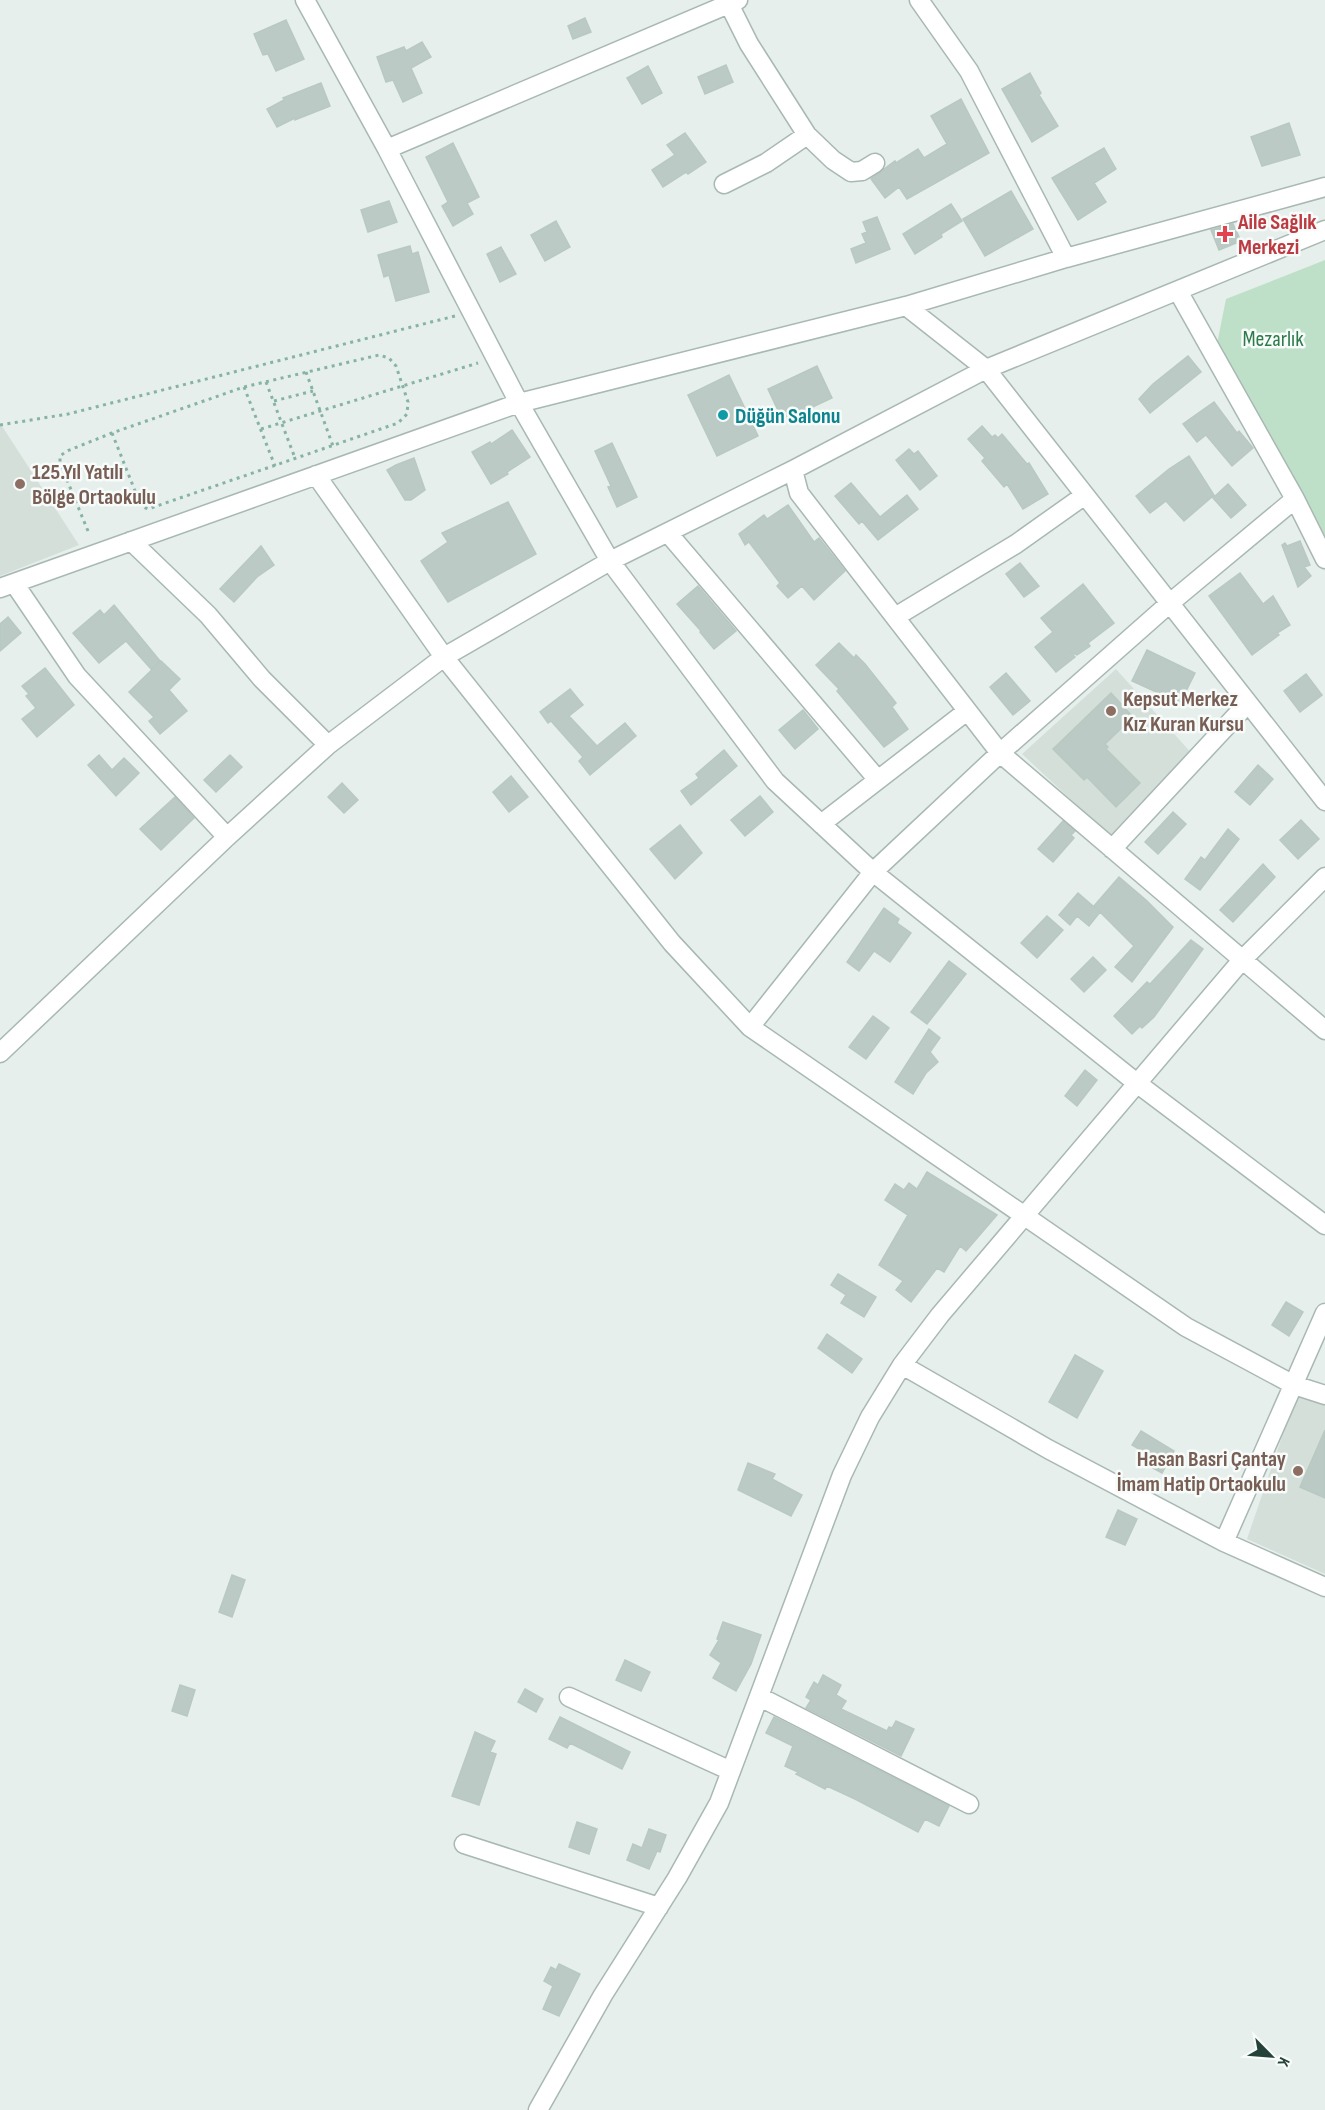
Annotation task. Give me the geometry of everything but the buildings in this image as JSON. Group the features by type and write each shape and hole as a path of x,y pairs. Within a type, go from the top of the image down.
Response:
{"street":[{"path":"920,0 969,71 1066,258"},
{"path":"309,1 519,403 610,561 775,781 873,872 1138,1084 1325,1225"},
{"path":"387,148 731,1 749,44 807,135 851,172 862,171 874,163"},
{"path":"724,184 766,163 807,135"},
{"path":"227,837 77,676 7,586 519,403 906,306 1066,258 1325,187"},
{"path":"0,1053 227,837 328,745 444,657 610,561 793,470 986,369 1325,230"},
{"path":"1178,291 1295,499 1325,559"},
{"path":"906,306 986,369 1325,801"},
{"path":"793,470 799,494 1000,753 1325,1030"},
{"path":"316,475 444,657 672,943 750,1027 1186,1327 1294,1385 1325,1395"},
{"path":"895,617 1016,544 1085,495"},
{"path":"750,1027 873,872 1000,753 1170,603 1295,499"},
{"path":"668,533 878,780"},
{"path":"131,541 208,615 262,679 328,745"},
{"path":"1112,849 1248,703"},
{"path":"821,824 967,711"},
{"path":"538,2110 603,1995 659,1907 719,1803 842,1475 870,1417 902,1365 940,1315 1242,960 1325,877"},
{"path":"1224,1542 1325,1313"},
{"path":"902,1365 1048,1449 1224,1542 1325,1587"},
{"path":"569,1697 731,1771"},
{"path":"760,1697 969,1804"},
{"path":"464,1844 659,1907"}],"path":[{"path":"0,425 68,414 471,312"},
{"path":"88,531 60,463 60,456 112,433 244,387 358,359 384,356 396,366 408,407 407,414 402,421 145,509 141,506 112,433"},
{"path":"261,429 495,358"},
{"path":"306,372 333,446"},
{"path":"266,381 295,459"},
{"path":"244,387 274,466"},
{"path":"274,402 313,391"}],"shaded area":[{"name":"125.Yıl Yatılı Bölge Ortaokulu","path":"0,423 79,545 0,576"},
{"name":"Kepsut Merkez Kız Kuran Kursu","path":"1116,669 1194,756 1111,837 1022,754"},
{"name":"Hasan Basri Çantay İmam Hatip Ortaokulu","path":"1297,1393 1325,1402 1325,1574 1247,1539"}],"green space":[{"name":"Mezarlık","path":"1325,260 1325,570 1217,344 1226,299"}],"place":[{"name":"Aile Sağlık Merkezi","path":"1225,234"},
{"name":"Düğün Salonu","path":"723,415"},
{"name":"125.Yıl Yatılı Bölge Ortaokulu","path":"20,484"},
{"name":"Kepsut Merkez Kız Kuran Kursu","path":"1111,711"},
{"name":"Hasan Basri Çantay İmam Hatip Ortaokulu","path":"1298,1471"}]}
